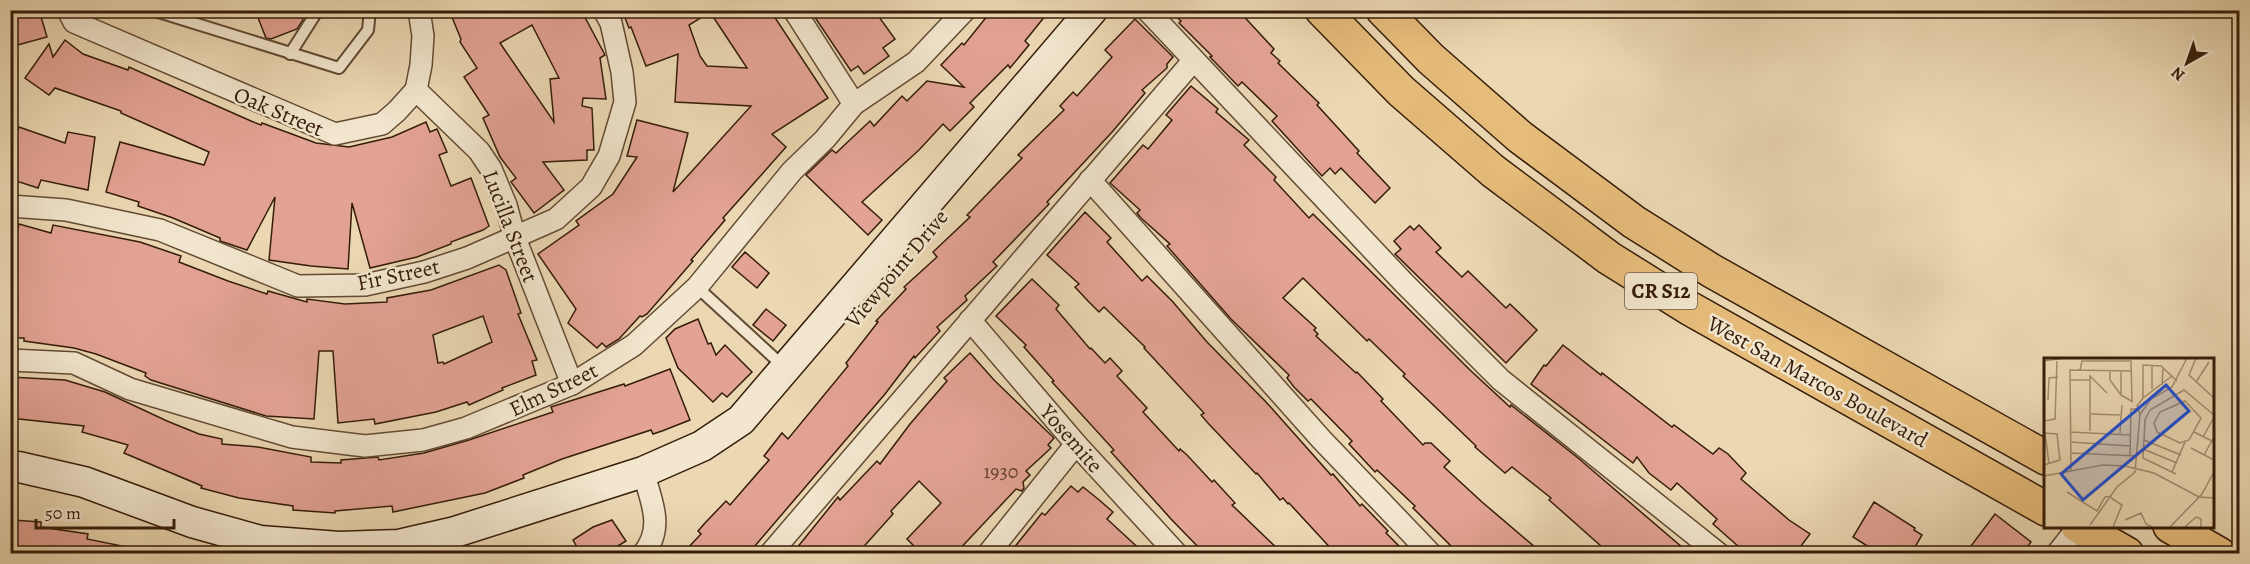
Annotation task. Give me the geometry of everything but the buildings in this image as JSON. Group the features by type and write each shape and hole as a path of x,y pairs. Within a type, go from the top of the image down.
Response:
{"main road":[{"name":"West San Marcos Boulevard","path":"1322,10 1401,91 1484,164 1609,258 1689,309 2044,508"},
{"name":"West San Marcos Boulevard","path":"1383,10 1431,59 1520,137 1634,222 1712,271 2044,457"},
{"path":"2081,528 2127,554"},
{"path":"2174,528 2219,554"}],"street":[{"name":"Oak Street","path":"68,10 74,22 335,135 381,124 397,111 416,90"},
{"path":"416,90 423,36 419,10"},
{"name":"Fir Street","path":"10,206 66,210 160,230 298,286 365,285 424,272 467,258 556,219 591,187 609,156 625,102 622,72 611,23 604,10"},
{"path":"794,10 854,104"},
{"name":"Elm Street","path":"10,360 74,363 130,389 292,437 365,446 423,440 466,428 572,384 634,345 697,287 792,171 825,139 854,104 916,62 965,10"},
{"name":"Viewpoint Drive","path":"10,467 84,482 192,522 260,542 339,547 398,545 454,532 643,472 702,446 741,420 1092,10"},
{"name":"Viewpoint Drive","path":"643,472 682,470 729,451 754,435 1116,10"},
{"path":"1147,10 1404,283 1501,380 1719,554"},
{"path":"770,554 1193,61"},
{"name":"Lucilla Street","path":"416,90 480,151 491,169 506,205 515,238 572,384"},
{"path":"1090,180 1321,439 1431,554"},
{"name":"Yosemite","path":"970,320 1076,444 1177,554"},
{"path":"988,554 1076,444"},
{"path":"643,472 657,521 643,554"},
{"path":"2057,554 2078,528"}],"lane":[{"path":"152,10 339,68 368,30 370,10"},
{"path":"290,54 318,10"},
{"path":"697,287 785,368"}]}
